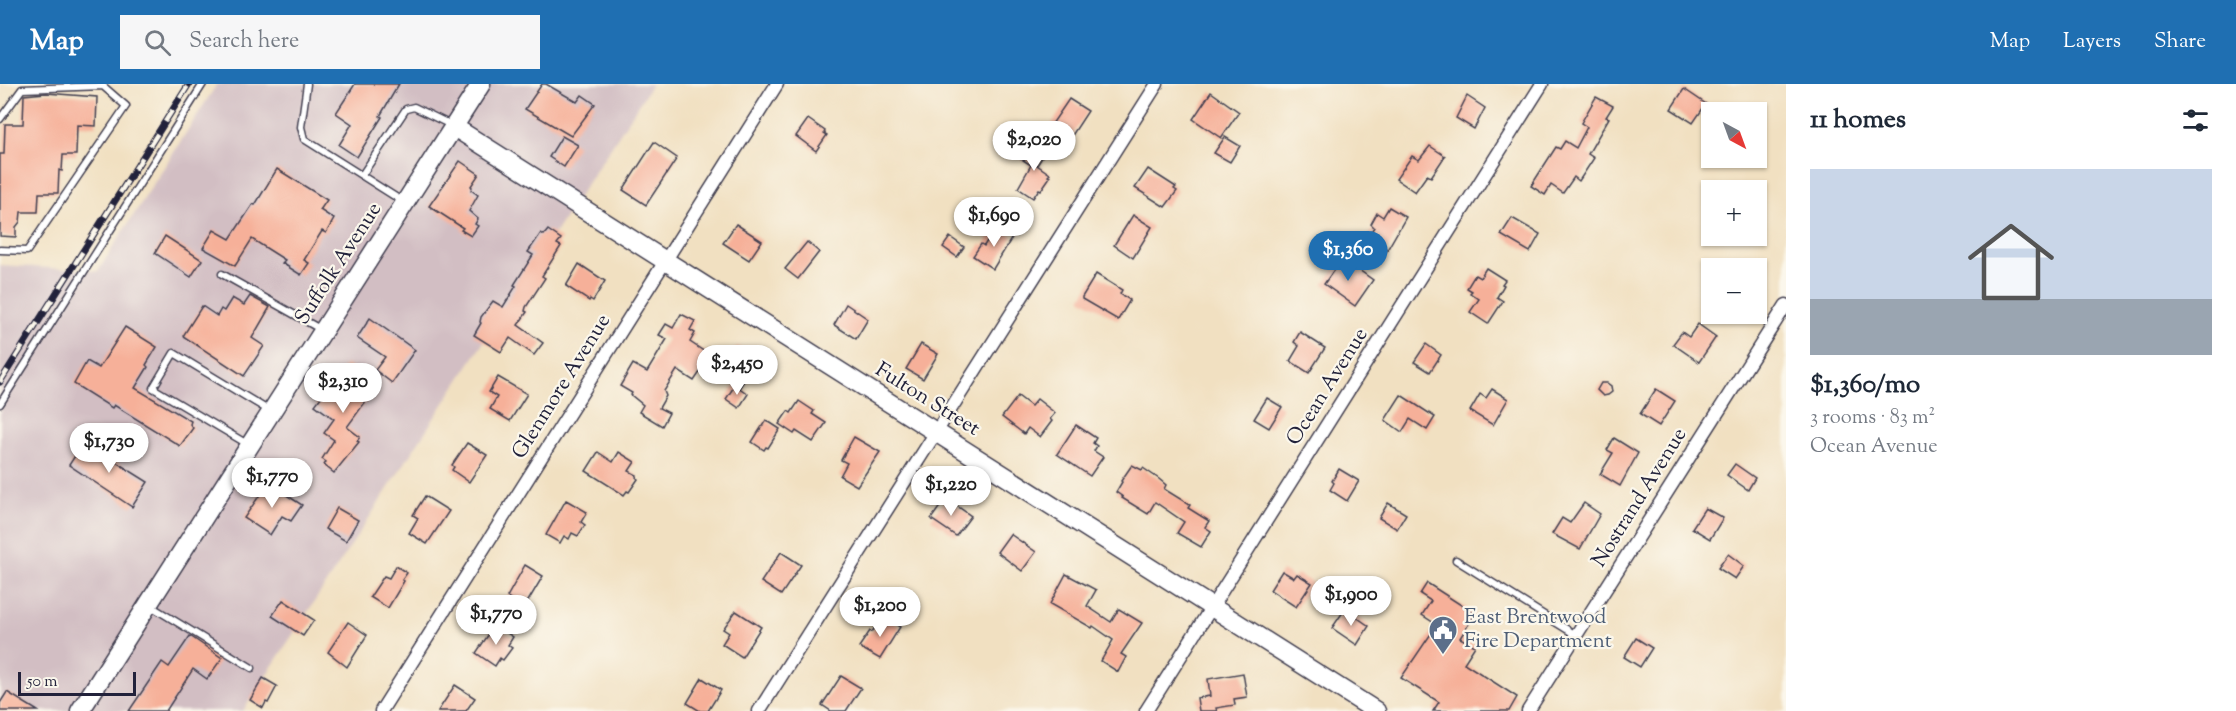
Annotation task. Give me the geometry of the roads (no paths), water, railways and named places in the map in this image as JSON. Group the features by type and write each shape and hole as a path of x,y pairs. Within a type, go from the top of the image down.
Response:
{"street":[{"name":"Suffolk Avenue","path":"80,711 481,84"},
{"name":"Glenmore Avenue","path":"381,711 777,84"},
{"path":"759,711 1157,84"},
{"name":"Ocean Avenue","path":"1146,711 1542,84"},
{"name":"Fulton Street","path":"454,127 1376,711"},
{"name":"Nostrand Avenue","path":"1528,711 1786,305"}],"lane":[{"path":"0,405 203,84"},
{"path":"306,84 301,127 304,139 405,203"},
{"path":"0,118 22,89 103,86 126,106 27,251 0,250"},
{"path":"362,175 406,109 414,107 454,127"},
{"path":"222,274 323,331"},
{"path":"250,446 153,388 174,353 272,412"},
{"path":"1456,560 1576,635"},
{"path":"148,604 252,668"}],"railway":[{"path":"0,382 189,84"}],"place":[{"name":"East Brentwood Fire Department","path":"1443,656"}]}
